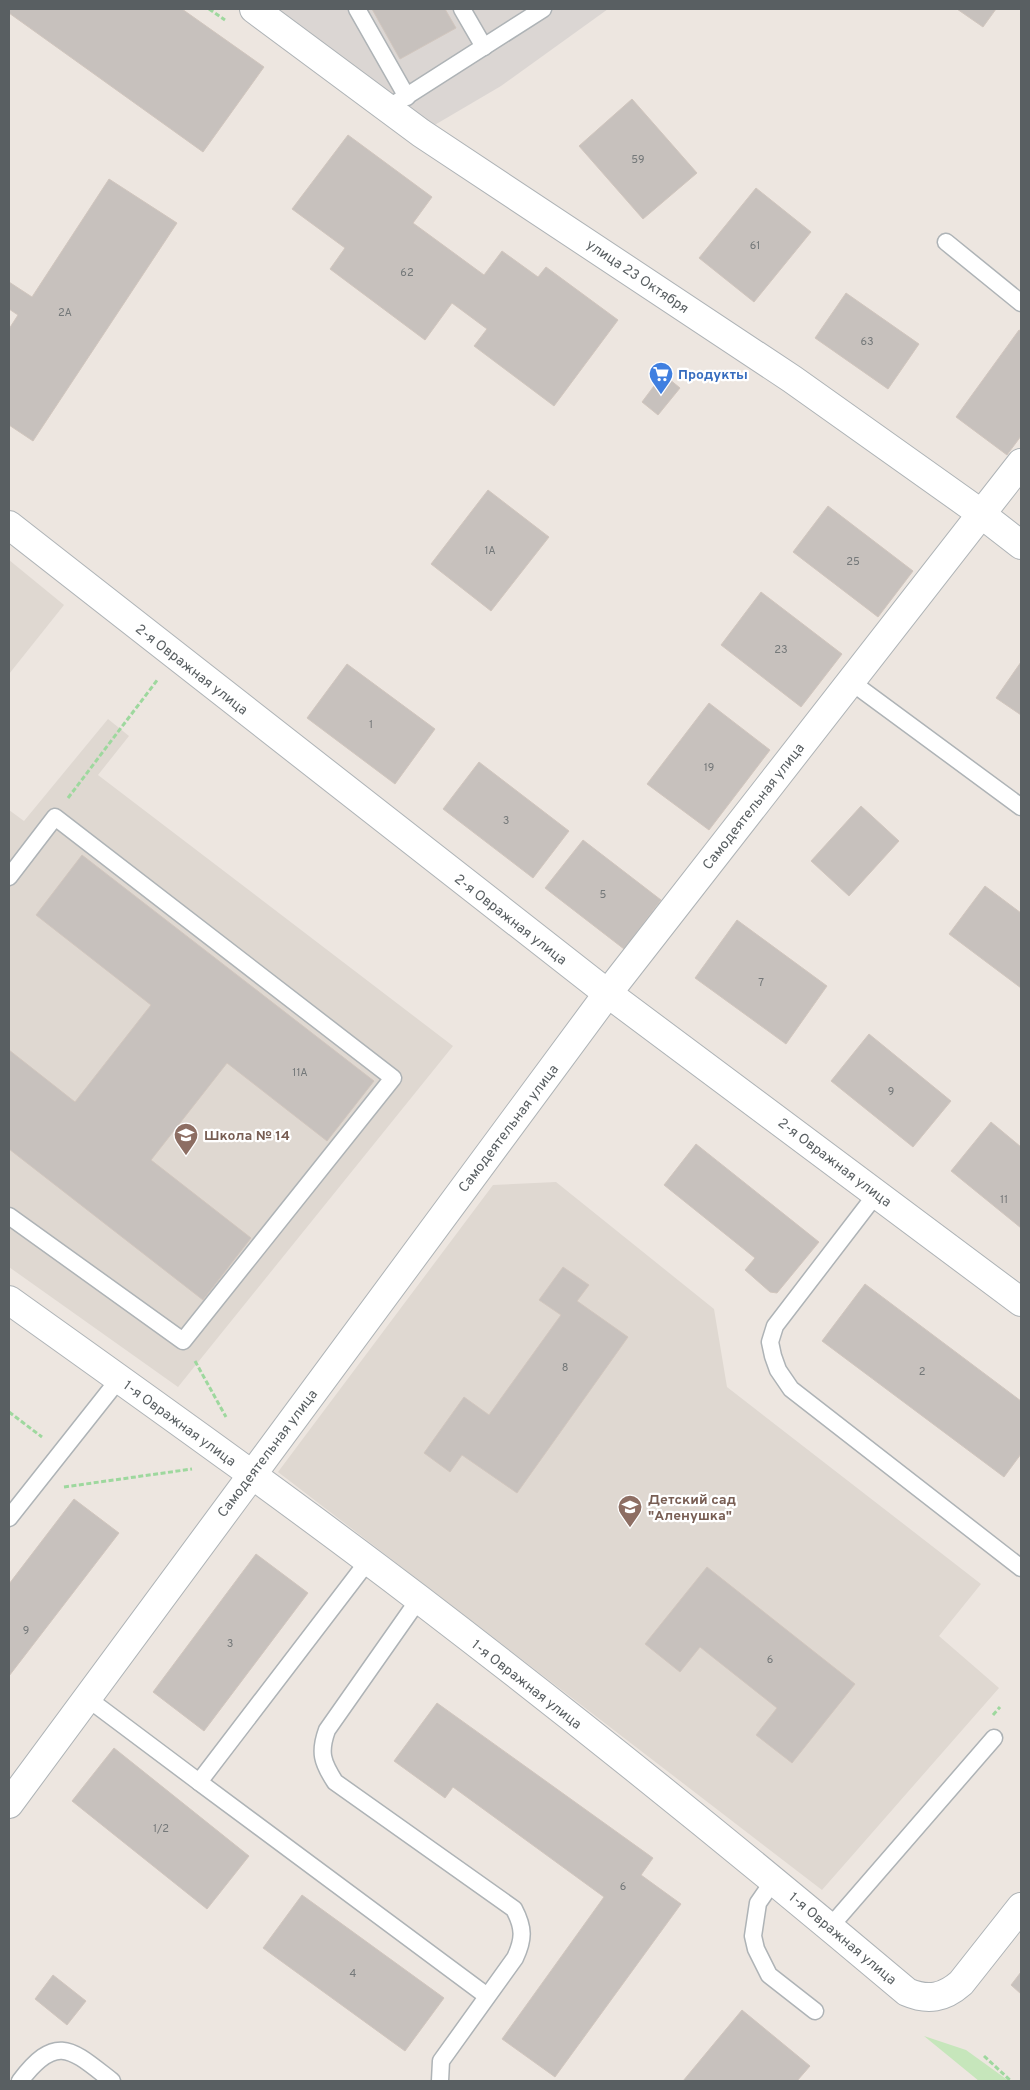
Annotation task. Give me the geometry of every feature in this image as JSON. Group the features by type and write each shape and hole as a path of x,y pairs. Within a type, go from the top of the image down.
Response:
{"street":[{"name":"улица 23 Октября","path":"254,9 398,102 422,133 792,379 981,513 1021,545"},
{"name":"Самодеятельная улица","path":"9,1804 87,1698 244,1468 608,993 1021,463"},
{"name":"2-я Овражная улица","path":"9,526 608,993 1020,1298"},
{"name":"1-я Овражная улица","path":"9,1300 244,1468 419,1599 774,1880 907,1992 929,1998 942,1996 961,1983 1021,1907"}],"lane":[{"path":"357,9 398,102 543,9"},
{"path":"462,9 484,47"},
{"path":"946,242 1021,302"},
{"path":"850,681 1021,807"},
{"path":"9,877 55,817 393,1078 183,1341 9,1216"},
{"path":"877,1193 775,1326 770,1342 776,1363 791,1389 1021,1568"},
{"path":"9,1518 119,1378"},
{"path":"199,1782 368,1561"},
{"path":"419,1599 327,1730 322,1745 322,1758 335,1782 514,1909 523,1930 522,1943 515,1958 441,2061 440,2081"},
{"path":"87,1698 487,1996"},
{"path":"830,1927 994,1738"},
{"path":"774,1880 758,1903 753,1936 756,1949 769,1975 815,2011"},
{"path":"20,2081 41,2057 52,2052 64,2050 76,2053 112,2081"}],"path":[{"path":"55,817 175,656"},
{"path":"183,1341 231,1424"},
{"path":"9,1412 61,1451"},
{"path":"29,1492 244,1468"},
{"path":"987,1721 1000,1706"},
{"path":"984,2056 1012,2081"}],"shaded area":[{"path":"254,9 608,9 501,86 421,133"},
{"path":"9,560 64,605 9,674"},
{"name":"Школа № 14","path":"108,719 129,736 98,775 453,1046 178,1387 9,1267 9,810 24,821"},
{"name":"Детский сад \"Аленушка\"","path":"556,1182 714,1309 727,1387 981,1584 939,1636 999,1688 822,1890 278,1472 493,1185"}],"green space":[{"path":"924,2036 966,2050 1009,2081 979,2081"}],"building":[{"path":"9,9 182,9 264,67 203,152 9,13"},
{"path":"372,9 445,9 456,28 400,59"},
{"path":"957,9 996,9 983,27"},
{"path":"632,99 697,173 643,219 579,146"},
{"path":"348,135 432,197 413,223 484,275 502,251 538,277 546,267 618,320 554,406 474,346 487,329 452,303 425,340 330,269 345,248 292,209"},
{"path":"109,179 177,223 33,441 9,425 9,329 18,315 9,309 9,282 32,297"},
{"path":"756,188 811,232 754,302 699,258"},
{"path":"846,293 919,344 888,389 815,338"},
{"path":"1019,330 1021,331 1021,436 1007,455 956,417"},
{"name":"Продукты","path":"663,374 680,388 658,415 642,402"},
{"path":"488,490 549,537 491,611 431,564"},
{"path":"828,506 913,571 878,617 793,552"},
{"path":"761,592 842,654 801,707 721,645"},
{"path":"1021,662 1021,715 996,698"},
{"path":"347,664 435,729 395,784 307,718"},
{"path":"709,703 770,750 709,830 647,784"},
{"path":"479,762 569,831 533,878 443,809"},
{"path":"861,806 899,841 849,896 811,861"},
{"path":"583,840 661,900 624,949 545,888"},
{"path":"82,855 374,1081 327,1141 227,1063 151,1160 251,1238 203,1300 9,1149 9,1050 75,1102 151,1005 36,915"},
{"path":"985,886 1021,913 1021,988 949,934"},
{"path":"737,920 827,986 786,1044 695,978"},
{"path":"869,1034 951,1101 913,1147 831,1081"},
{"path":"991,1122 1021,1147 1021,1228 951,1171"},
{"path":"696,1144 819,1242 777,1293 770,1292 745,1270 755,1258 664,1185"},
{"path":"563,1267 589,1285 577,1301 628,1337 517,1493 462,1455 450,1472 424,1453 464,1397 489,1415 561,1315 539,1300"},
{"path":"865,1284 1021,1401 1021,1454 1004,1477 822,1341"},
{"path":"74,1499 119,1533 9,1676 9,1584"},
{"path":"256,1554 308,1593 204,1731 153,1692"},
{"path":"707,1567 855,1684 792,1763 756,1735 777,1708 700,1647 680,1672 645,1644"},
{"path":"437,1703 653,1858 641,1875 681,1904 555,2077 502,2039 604,1897 453,1787 445,1798 394,1761"},
{"path":"114,1748 249,1856 207,1909 72,1801"},
{"path":"302,1895 444,1998 405,2051 263,1948"},
{"path":"1021,1972 1021,1994 1011,1985"},
{"path":"53,1975 86,2001 67,2025 35,1999"},
{"path":"742,2010 810,2066 797,2081 683,2081"}],"place":[{"name":"Продукты","path":"661,395"},
{"name":"Школа № 14","path":"186,1156"},
{"name":"Детский сад \"Аленушка\"","path":"630,1528"}]}
